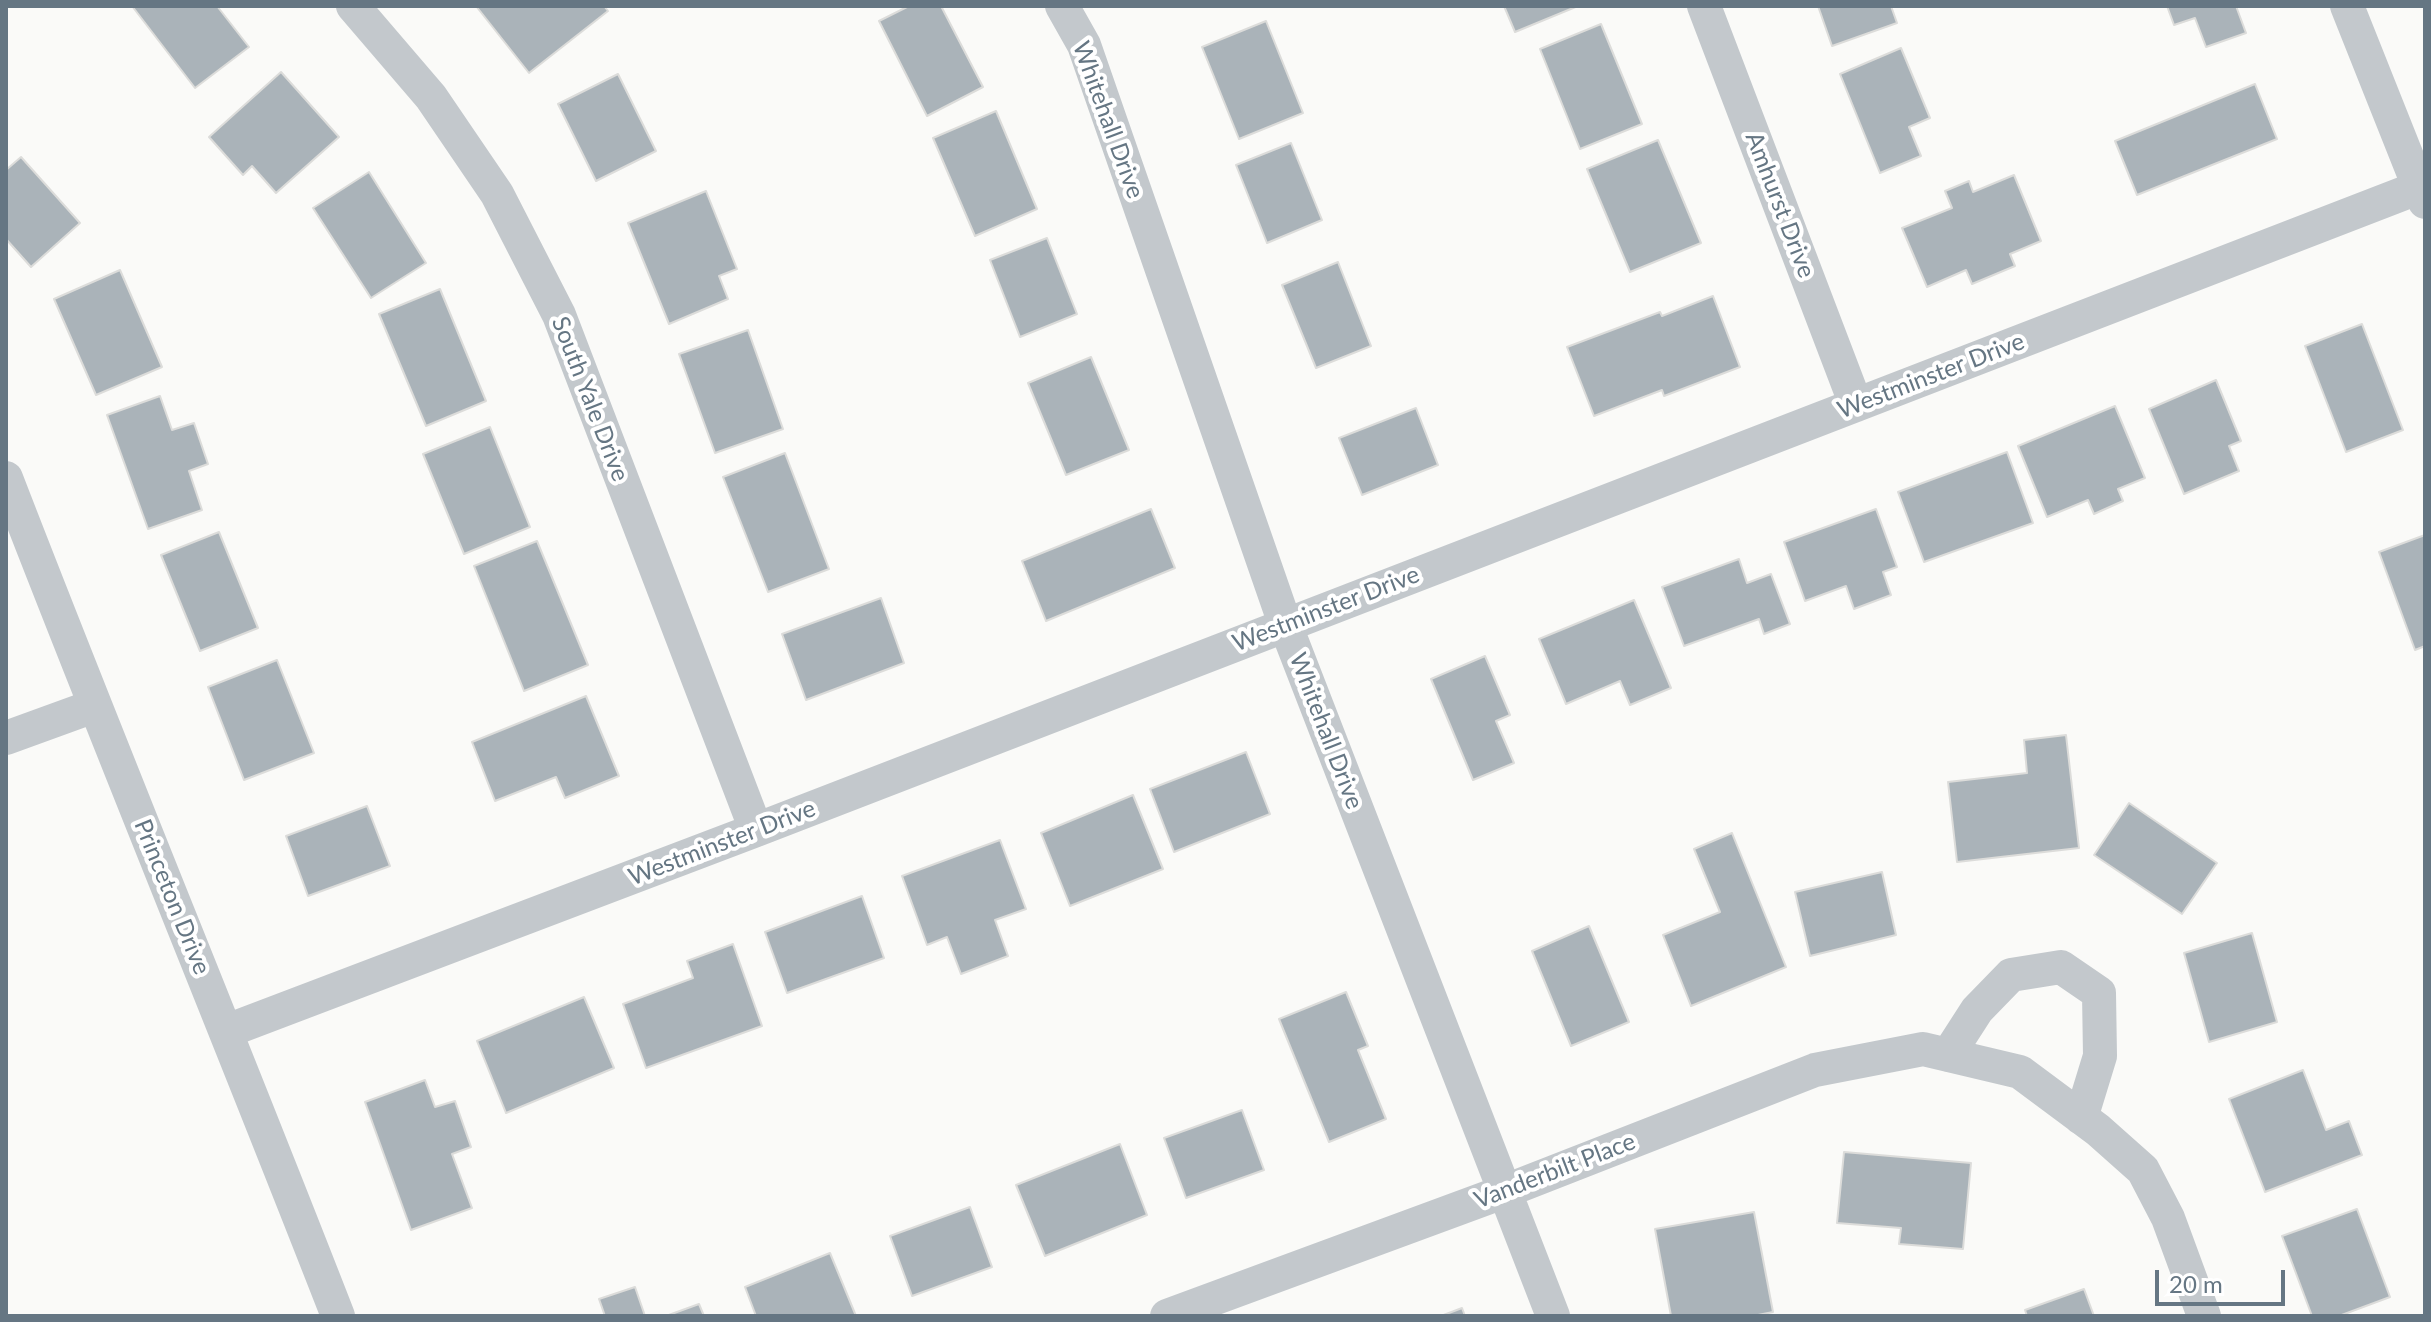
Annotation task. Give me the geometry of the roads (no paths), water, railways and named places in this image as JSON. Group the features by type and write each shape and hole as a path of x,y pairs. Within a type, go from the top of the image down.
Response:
{"street":[{"name":"South Yale Drive","path":"353,6 431,97 497,194 559,315 756,830"},
{"name":"Whitehall Drive","path":"1062,6 1084,45 1285,624 1553,1316"},
{"name":"Amhurst Drive","path":"1704,6 1856,405"},
{"path":"2347,6 2423,191"},
{"name":"Westminster Drive","path":"227,1031 1856,405 2423,191"},
{"name":"Princeton Drive","path":"6,478 338,1316"},
{"path":"6,738 94,706"},
{"path":"1948,1055 1977,1010 2011,975 2061,967 2099,993 2100,1056 2081,1118"},
{"name":"Vanderbilt Place","path":"1167,1316 1503,1192 1815,1070 1923,1049 2020,1072 2143,1170 2168,1218 2204,1316"}]}
